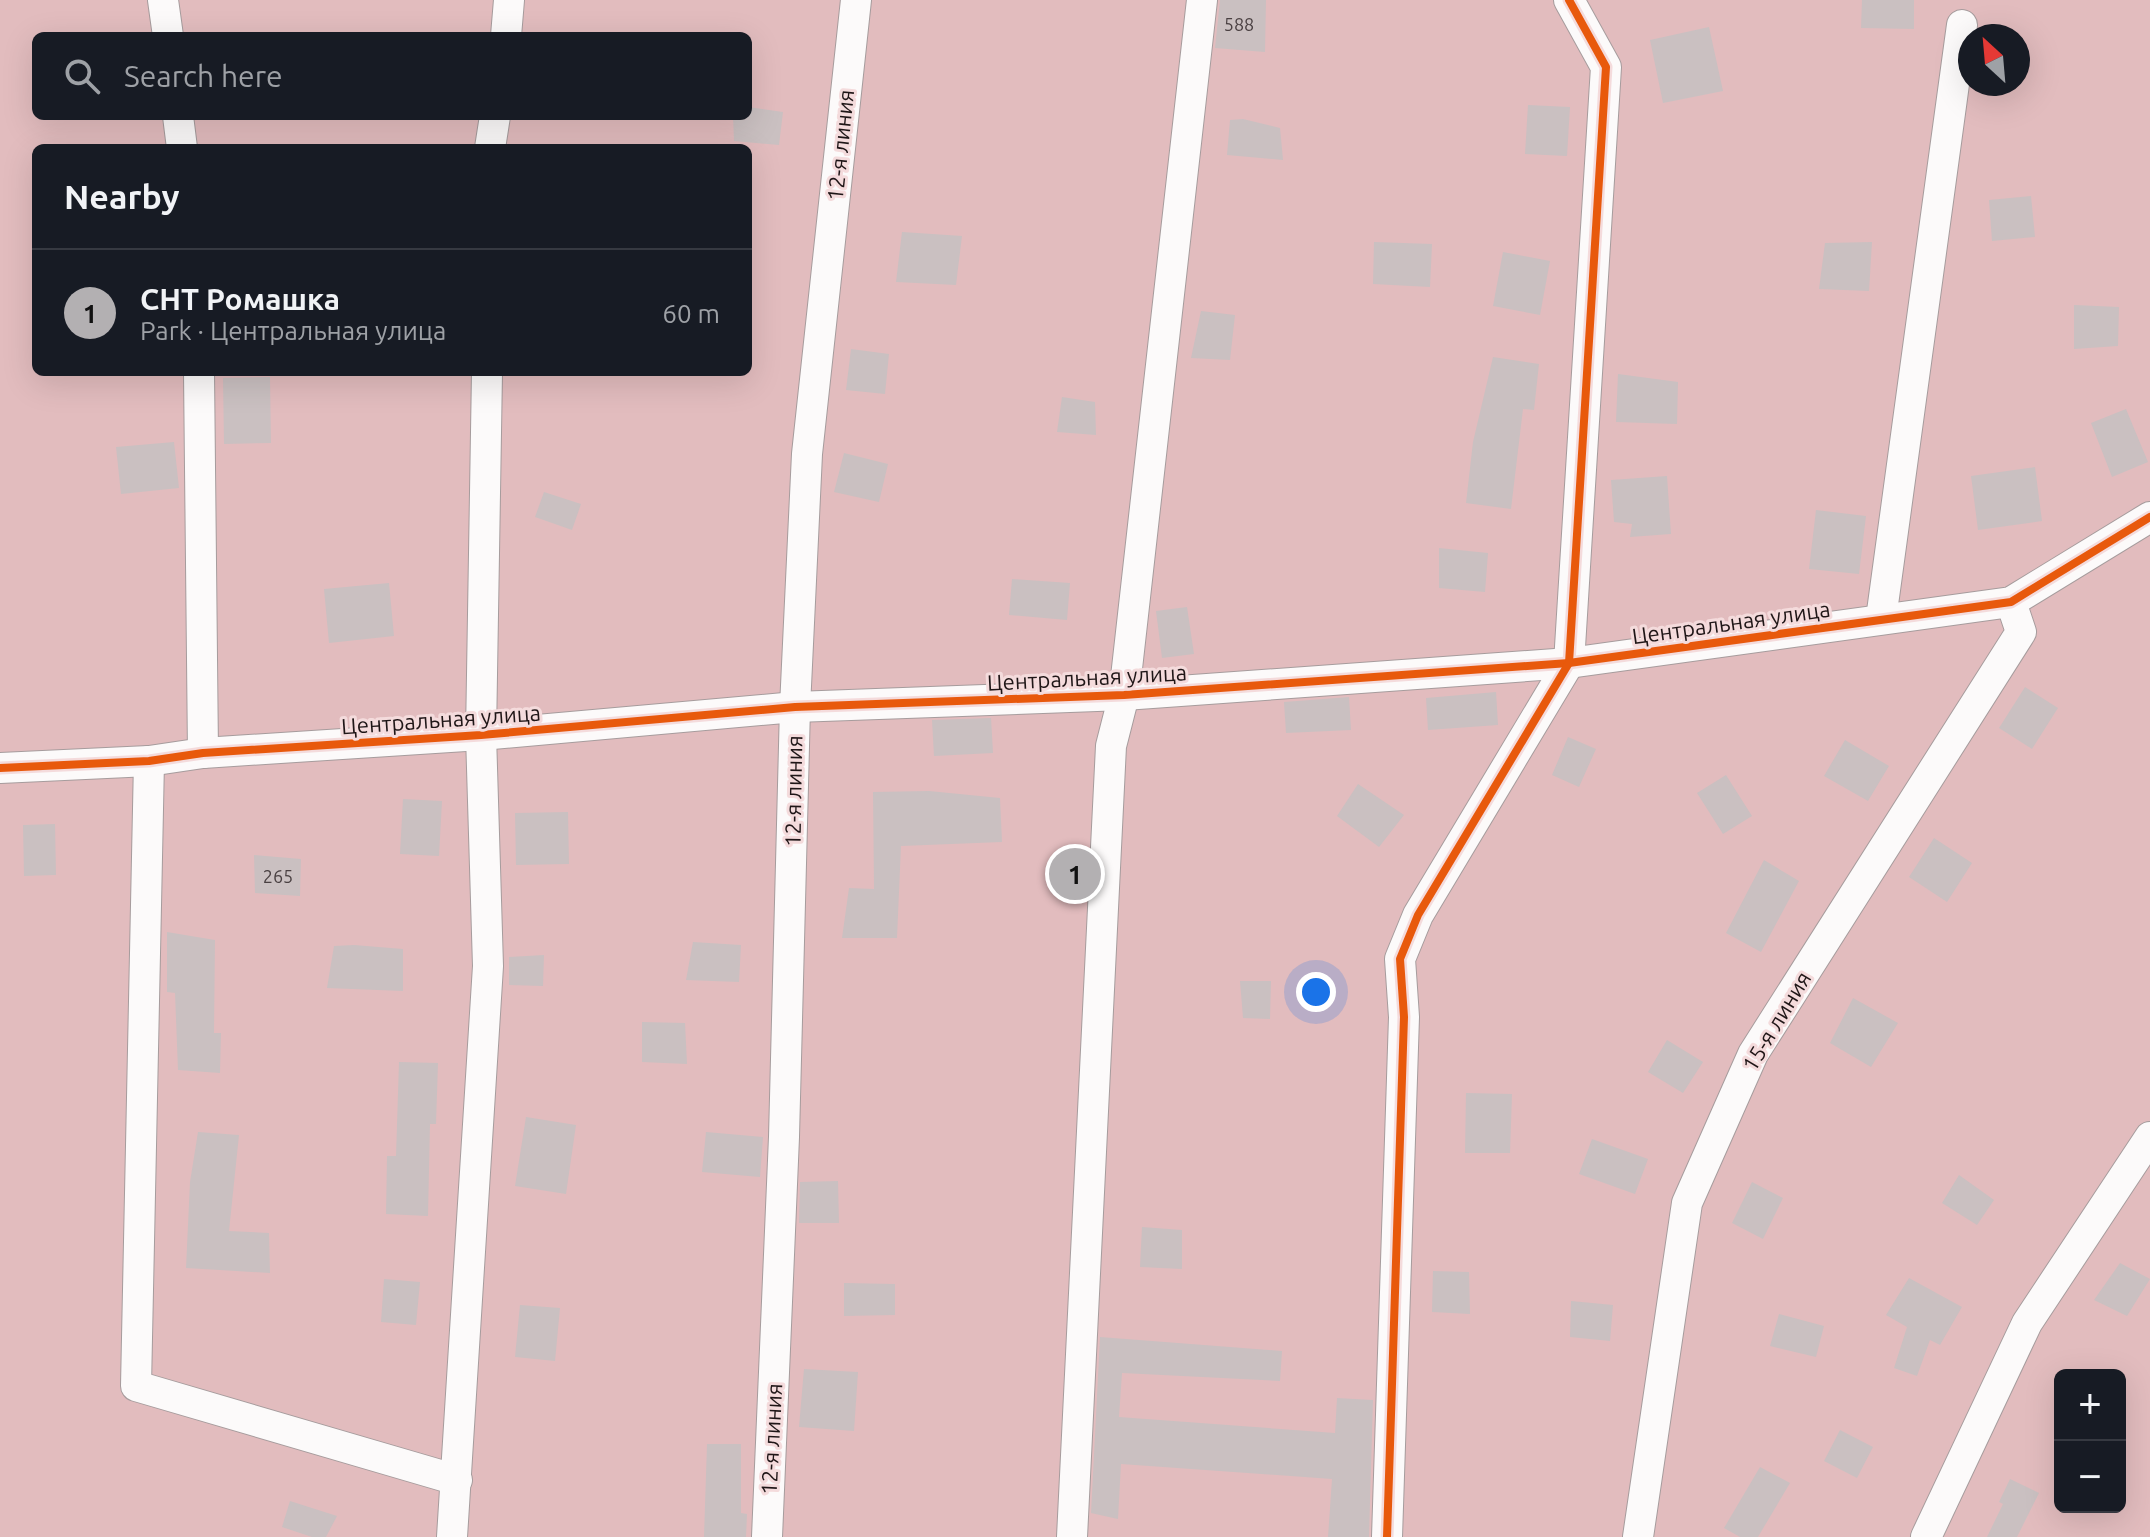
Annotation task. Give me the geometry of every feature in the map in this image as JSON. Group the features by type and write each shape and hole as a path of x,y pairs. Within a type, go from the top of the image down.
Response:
{"street":[{"path":"163,0 167,32"},
{"path":"506,32 509,0"},
{"name":"12-я линия","path":"767,1537 784,1137 795,707 807,454 856,0"},
{"path":"1072,1537 1111,746 1124,695 1202,0"},
{"path":"1387,1537 1404,1017 1400,959 1418,915 1569,663 1606,67 1569,0"},
{"path":"1881,619 1958,54"},
{"path":"178,120 182,144"},
{"path":"491,144 494,120"},
{"path":"199,376 203,753"},
{"path":"452,1537 488,966 481,735 487,376"},
{"name":"Центральная улица","path":"0,768 149,761 203,753 481,735 795,707 1124,695 1569,663 2011,602 2150,517"},
{"name":"15-я линия","path":"1638,1537 1687,1203 1753,1054 2021,632 2011,602"},
{"path":"149,761 136,1386 457,1480"},
{"path":"1926,1537 2027,1323 2150,1137"}],"shaded area":[{"path":"0,0 2150,0 2150,1537 0,1537"}],"building":[{"path":"1220,0 1266,0 1265,52 1215,48"},
{"path":"1862,0 1914,0 1914,29 1861,28"},
{"path":"1709,27 1723,91 1663,103 1650,40"},
{"path":"1528,105 1570,107 1567,156 1525,154"},
{"path":"752,108 783,112 779,145 734,141 733,120 752,120"},
{"path":"1243,119 1280,128 1283,160 1227,155 1230,120"},
{"path":"2031,196 2035,237 1992,241 1989,200"},
{"path":"902,232 962,236 956,285 896,282"},
{"path":"1374,242 1432,244 1430,287 1373,284"},
{"path":"1872,242 1869,291 1819,289 1825,243"},
{"path":"1503,252 1550,261 1540,315 1493,306"},
{"path":"2074,305 2119,307 2118,346 2074,349"},
{"path":"1201,311 1235,315 1230,360 1191,358"},
{"path":"851,349 889,354 885,394 846,390"},
{"path":"1493,357 1539,364 1534,410 1523,409 1511,509 1466,503 1473,442"},
{"path":"1618,374 1678,382 1677,424 1616,422"},
{"path":"270,377 271,443 224,444 223,378"},
{"path":"1062,397 1095,402 1096,435 1057,432"},
{"path":"2126,409 2148,462 2112,477 2091,423"},
{"path":"174,442 179,488 121,494 116,447"},
{"path":"844,453 888,464 879,502 834,492"},
{"path":"2035,467 2042,521 1978,530 1971,476"},
{"path":"1667,476 1671,534 1630,537 1632,524 1614,522 1611,480"},
{"path":"544,492 581,504 572,530 535,517"},
{"path":"1816,510 1866,516 1859,574 1809,569"},
{"path":"1439,548 1488,553 1485,592 1439,588"},
{"path":"1012,579 1070,583 1067,620 1009,615"},
{"path":"389,583 394,636 329,643 324,589"},
{"path":"1187,607 1194,654 1162,658 1156,611"},
{"path":"2025,687 2058,708 2032,749 1999,728"},
{"path":"1496,692 1498,725 1428,730 1426,698"},
{"path":"1349,697 1351,730 1286,733 1284,702"},
{"path":"991,718 993,753 934,756 932,720"},
{"path":"1568,737 1596,749 1579,787 1552,775"},
{"path":"1845,740 1889,766 1868,801 1824,776"},
{"path":"1726,775 1752,816 1723,834 1697,793"},
{"path":"1358,784 1404,815 1379,847 1337,816"},
{"path":"929,791 1000,798 1002,842 901,846 897,938 842,938 849,888 874,889 873,792"},
{"path":"403,799 442,801 439,856 400,854"},
{"path":"568,812 569,864 516,865 515,813"},
{"path":"55,824 56,875 24,876 23,825"},
{"path":"1934,838 1972,863 1947,902 1909,877"},
{"path":"254,855 301,859 300,896 255,893"},
{"path":"1764,860 1799,881 1761,952 1726,933"},
{"path":"167,932 215,940 214,1033 221,1033 220,1073 178,1070 175,993 167,992"},
{"path":"693,942 741,945 739,982 686,980"},
{"path":"334,946 403,949 403,991 327,988"},
{"path":"544,955 543,986 509,985 509,957"},
{"path":"1240,981 1271,981 1270,1019 1243,1018"},
{"path":"1853,998 1898,1023 1871,1067 1830,1043"},
{"path":"642,1022 685,1023 687,1064 642,1062"},
{"path":"1667,1040 1703,1062 1683,1093 1648,1072"},
{"path":"399,1062 438,1063 436,1124 430,1124 428,1216 386,1214 387,1156 396,1156"},
{"path":"1466,1093 1512,1094 1510,1153 1465,1153"},
{"path":"526,1117 576,1125 566,1194 515,1186"},
{"path":"198,1132 239,1135 229,1231 269,1233 270,1273 186,1268 190,1182"},
{"path":"706,1132 763,1137 760,1177 702,1172"},
{"path":"1592,1139 1648,1159 1635,1194 1579,1174"},
{"path":"1959,1175 1994,1200 1977,1225 1942,1203"},
{"path":"838,1181 839,1223 799,1223 800,1182"},
{"path":"1752,1182 1783,1198 1763,1239 1732,1223"},
{"path":"1142,1227 1182,1230 1182,1269 1140,1267"},
{"path":"2120,1263 2150,1279 2127,1316 2094,1300"},
{"path":"1433,1271 1469,1272 1470,1314 1432,1312"},
{"path":"1909,1278 1962,1307 1940,1345 1930,1340 1917,1376 1894,1368 1907,1327 1886,1315"},
{"path":"384,1279 420,1282 416,1325 381,1322"},
{"path":"844,1283 895,1284 895,1315 844,1316"},
{"path":"1571,1301 1613,1305 1610,1341 1570,1337"},
{"path":"520,1305 560,1308 555,1361 515,1357"},
{"path":"1779,1314 1824,1326 1816,1357 1770,1346"},
{"path":"1100,1337 1282,1351 1280,1381 1122,1373 1119,1417 1335,1433 1337,1398 1373,1400 1369,1537 1328,1537 1332,1479 1121,1464 1118,1519 1091,1513"},
{"path":"804,1369 858,1372 854,1431 799,1427"},
{"path":"1840,1430 1873,1447 1857,1478 1824,1461"},
{"path":"707,1444 741,1444 741,1513 747,1514 746,1537 704,1537"},
{"path":"1760,1467 1790,1483 1758,1537 1740,1537 1724,1528"},
{"path":"2010,1479 2039,1493 2017,1537 1987,1537 2003,1504 1999,1502"},
{"path":"290,1501 337,1516 326,1537 312,1537 282,1527"}],"cycle path":[{"path":"1387,1537 1404,1017 1400,959 1418,915 1569,663 1606,67 1569,0"},
{"path":"0,768 149,761 203,753 481,735 795,707 1124,695 1569,663 2011,602 2150,517"}],"place":[{"name":"СНТ Ромашка","path":"1075,874"}]}
